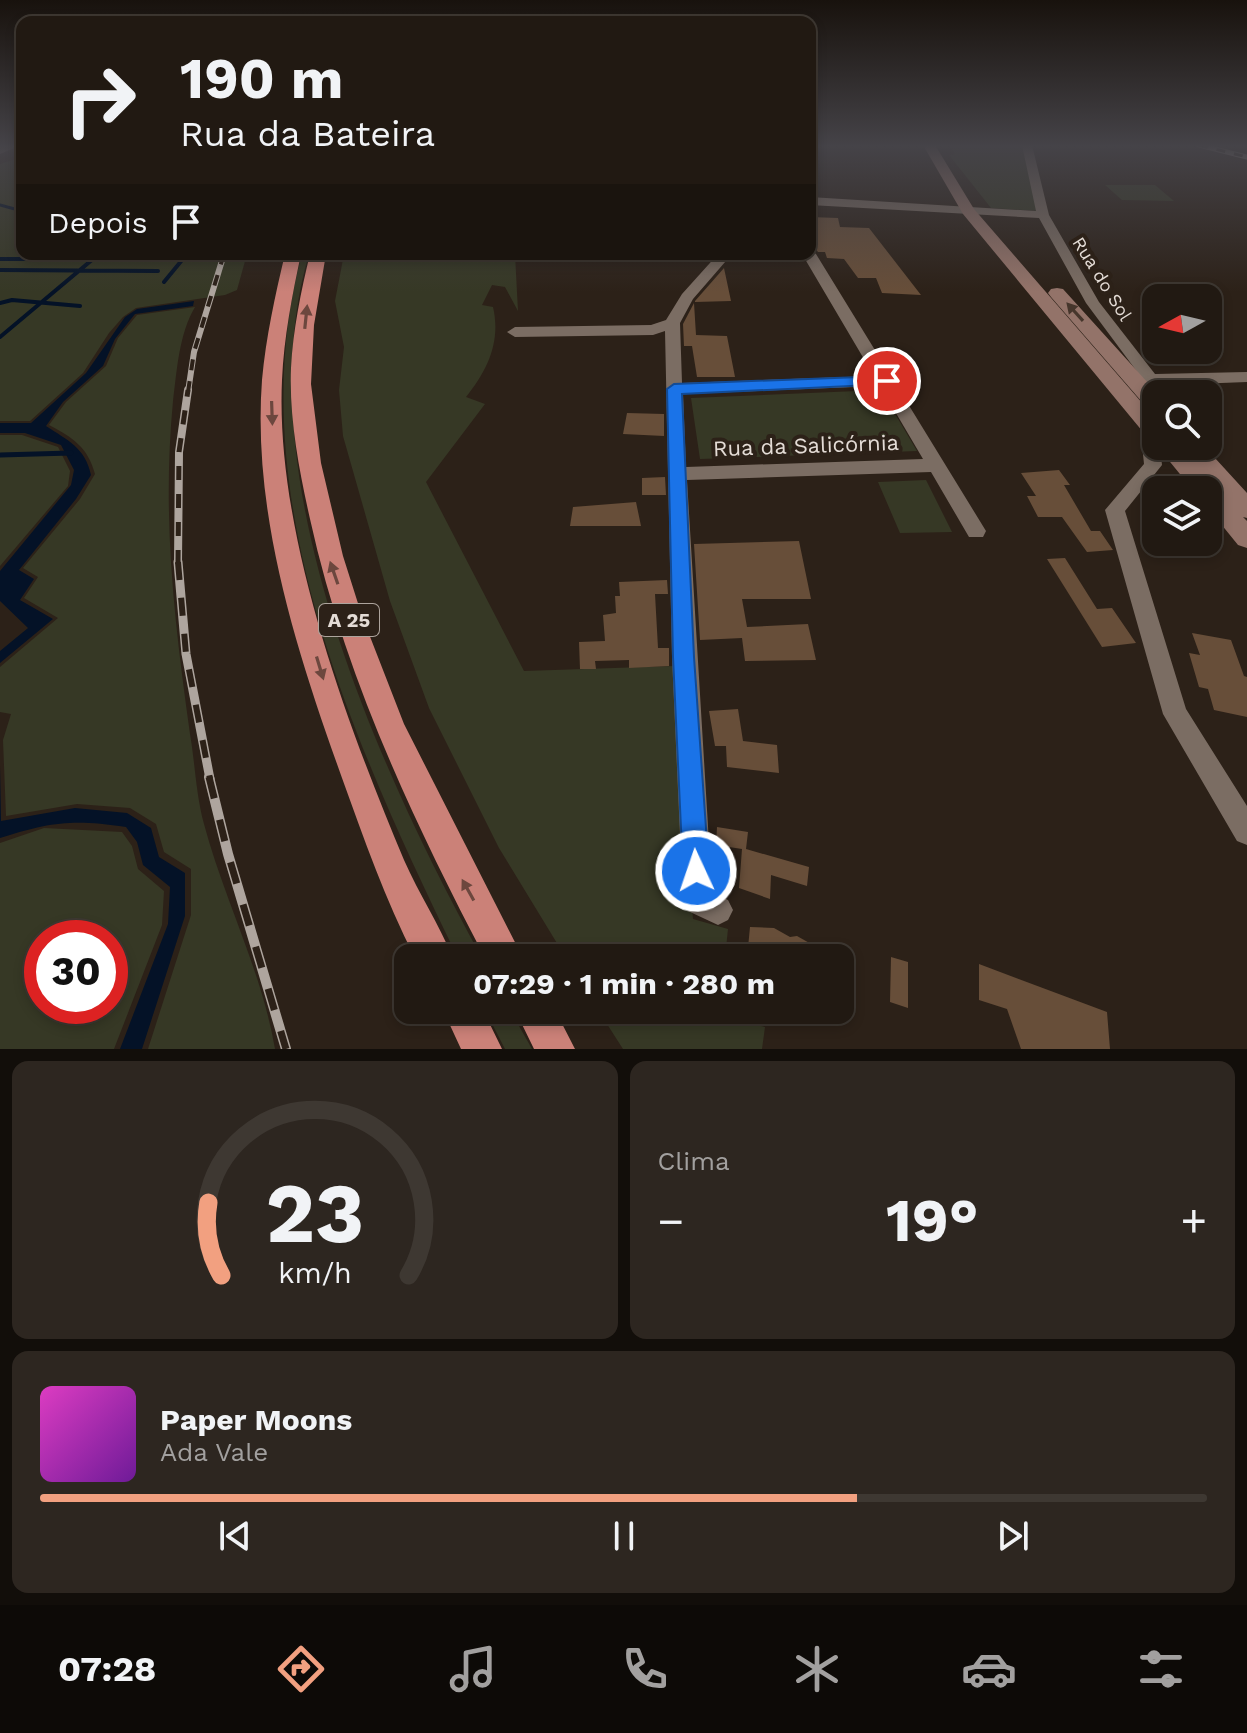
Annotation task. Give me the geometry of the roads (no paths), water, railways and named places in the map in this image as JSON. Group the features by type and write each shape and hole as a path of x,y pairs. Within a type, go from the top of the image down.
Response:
{"highway":[{"name":"A 25","path":"291,260 280,296 271,374 274,461 292,575 331,703 398,887 428,944"},
{"name":"A 25","path":"317,260 309,295 301,369 308,453 329,558 371,685 447,852 497,944"},
{"path":"469,1024 482,1049"},
{"path":"542,1024 555,1049"}],"street":[{"path":"964,194 1109,379 1142,410"},
{"path":"969,194 976,211 1142,378"},
{"name":"Rua do Sol","path":"1038,194 1043,215 1093,303 1142,378"},
{"path":"816,201 1043,215"},
{"path":"718,910 698,901 672,323 687,297 720,260"},
{"path":"813,260 976,531"},
{"path":"515,332 653,330 672,323"},
{"path":"1142,378 1162,373 1247,369"},
{"path":"1109,379 1247,377"},
{"path":"674,389 887,381"},
{"path":"1153,460 1153,465 1115,510 1175,714 1247,831"},
{"path":"1180,460 1194,476"},
{"path":"1204,460 1247,509"},
{"name":"Rua da Salicórnia","path":"677,474 937,465"},
{"path":"1222,509 1247,538"}],"water":[{"path":"194,301 193,306 135,314 115,339 103,366 63,402 46,426 80,451 91,475 76,499 19,570 34,579 20,600 53,619 0,663 0,651 28,628 0,601 0,571 71,485 74,470 61,445 25,433 0,433 0,423 31,423 86,373 125,317 137,309"},
{"path":"0,766 1,821 75,808 127,813 151,828 159,857 185,873 185,916 142,1049 120,1049 168,924 170,887 143,865 137,842 126,827 62,824 33,828 0,838"}],"waterway":[{"path":"0,205 16,209"},
{"path":"0,259 16,259"},
{"path":"79,271 92,260"},
{"path":"164,282 182,260"},
{"path":"0,270 79,271"},
{"path":"41,303 79,271"},
{"path":"79,271 158,271"},
{"path":"0,303 12,300 41,303"},
{"path":"0,337 41,303"},
{"path":"41,303 80,306"},
{"path":"0,455 71,453"}],"railway":[{"path":"188,392 194,352 222,260"},
{"path":"178,562 179,452 188,390"},
{"path":"178,562 186,654 210,779"},
{"path":"209,777 228,854 286,1049"}]}
